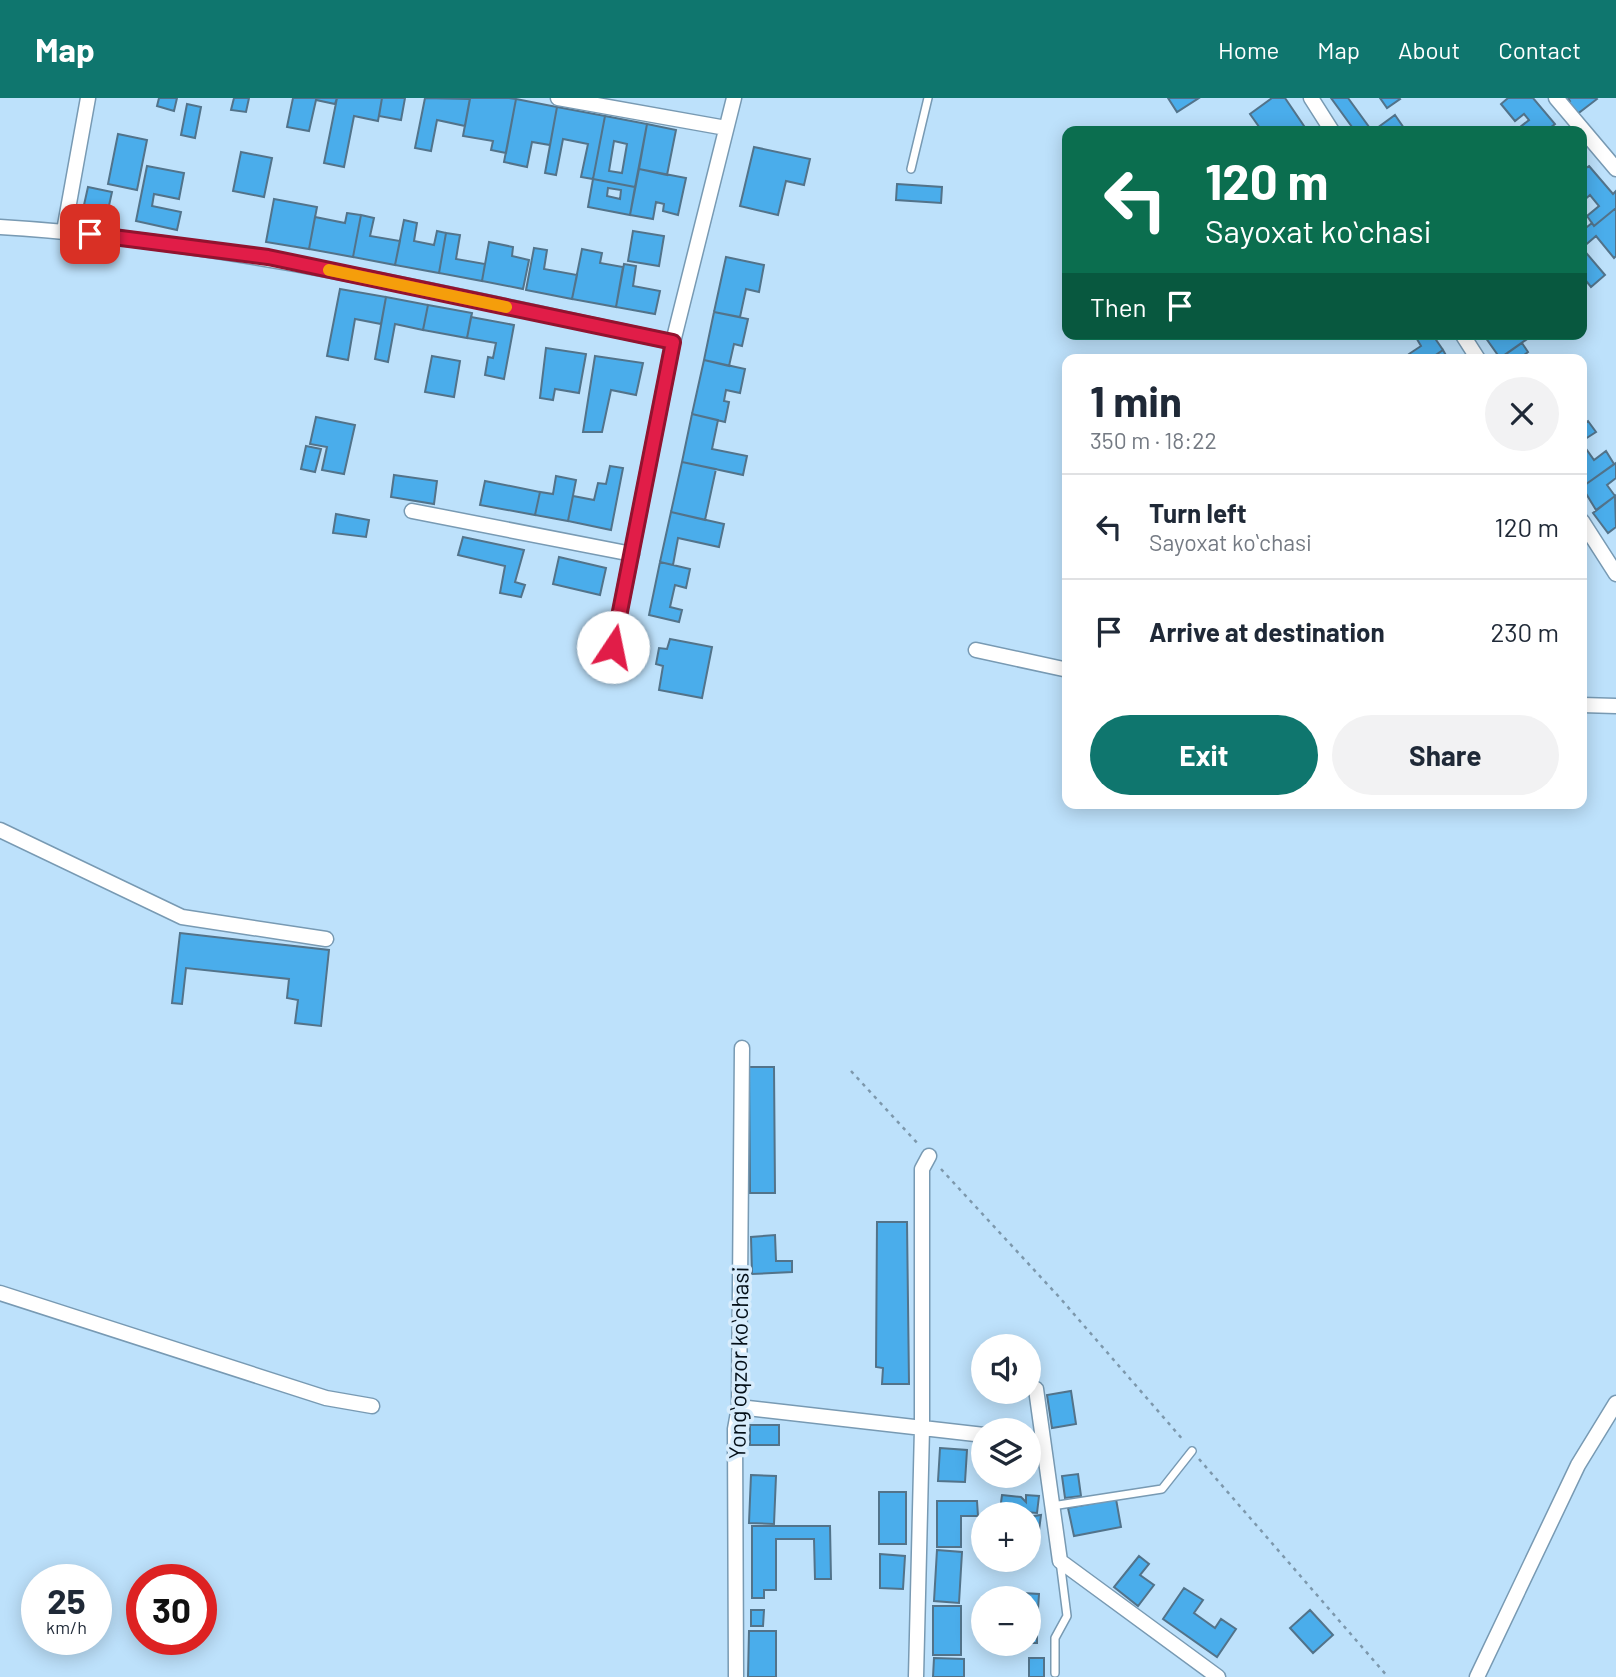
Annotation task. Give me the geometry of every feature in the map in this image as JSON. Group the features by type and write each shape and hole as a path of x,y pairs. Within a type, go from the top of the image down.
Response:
{"street":[{"path":"64,231 88,98"},
{"path":"558,98 726,128"},
{"path":"613,647 673,342 734,98"},
{"path":"1311,98 1329,126"},
{"path":"1556,98 1580,126"},
{"path":"1587,135 1616,169"},
{"path":"0,227 64,231 268,257 673,342"},
{"path":"412,511 632,554"},
{"path":"1587,529 1616,574"},
{"path":"976,650 1062,669"},
{"path":"1587,705 1616,706"},
{"path":"0,830 182,917 326,939"},
{"name":"Yongʻoqzor koʻchasi","path":"736,1677 735,1429 739,1408 742,1048"},
{"path":"916,1677 922,1429 922,1169 929,1156"},
{"path":"0,1293 326,1398 372,1406"},
{"path":"1478,1677 1578,1465 1616,1403"},
{"path":"739,1408 971,1435"},
{"path":"1041,1462 1052,1506 1060,1561 1218,1677"}],"lane":[{"path":"911,169 928,98"},
{"path":"1052,1506 1163,1489 1192,1451"},
{"path":"1055,1673 1055,1638 1067,1616 1060,1561"}],"path":[{"path":"851,1071 1060,1298 1388,1677"}],"building":[{"path":"159,98 177,98 174,111 157,106"},
{"path":"234,98 249,98 246,112 231,110"},
{"path":"293,98 337,98 335,104 316,100 309,131 287,127"},
{"path":"337,98 382,98 378,121 354,116 344,167 324,163"},
{"path":"382,98 405,98 401,120 379,116"},
{"path":"425,98 470,99 465,126 437,120 431,151 415,148"},
{"path":"470,98 516,99 506,153 491,150 493,141 463,136"},
{"path":"1168,98 1199,98 1177,112"},
{"path":"1272,98 1285,98 1304,126 1258,126 1250,114"},
{"path":"1331,98 1348,98 1368,126 1351,126"},
{"path":"1380,98 1399,98 1400,99 1387,108"},
{"path":"1508,98 1533,98 1555,124 1521,126 1529,120 1524,114 1515,121 1501,104"},
{"path":"1568,98 1597,99 1576,115 1567,104 1570,101"},
{"path":"516,99 557,107 550,145 532,142 527,167 504,162"},
{"path":"187,104 201,107 195,138 181,135"},
{"path":"557,107 605,116 593,179 581,177 588,144 563,139 556,175 545,173"},
{"path":"1395,115 1403,126 1380,126"},
{"path":"605,116 647,124 635,187 593,179","holes":["614,141 627,144 622,173 609,171"]},
{"path":"647,124 676,130 667,175 639,169"},
{"path":"118,134 147,140 137,190 108,184"},
{"path":"754,147 810,159 804,185 786,181 778,215 740,206"},
{"path":"241,152 272,158 264,197 233,191"},
{"path":"147,166 184,173 179,199 154,194 152,206 181,212 177,230 136,221"},
{"path":"1589,166 1613,194 1616,191 1616,208 1594,226 1587,216 1599,206 1590,195 1587,198"},
{"path":"639,169 686,178 678,215 663,211 664,204 656,202 653,219 630,215"},
{"path":"593,179 635,187 630,215 588,207","holes":["608,188 621,190 620,199 607,196"]},
{"path":"897,184 942,187 941,203 896,200"},
{"path":"88,187 112,192 106,219 82,214"},
{"path":"274,199 317,207 309,249 266,242"},
{"path":"1616,208 1614,258 1596,236 1587,244 1587,227 1592,223 1594,226"},
{"path":"347,213 361,215 353,257 309,249 315,217 345,223"},
{"path":"361,215 374,218 370,236 400,241 395,265 353,257"},
{"path":"404,220 417,223 414,241 434,245 437,231 446,233 439,273 395,265"},
{"path":"633,231 664,236 659,266 628,261"},
{"path":"446,233 460,235 456,259 485,264 482,281 439,273"},
{"path":"489,242 513,247 512,256 529,260 523,289 482,281"},
{"path":"534,248 547,250 544,269 577,275 572,299 526,290"},
{"path":"582,249 602,253 600,263 623,267 616,307 572,299"},
{"path":"1587,254 1605,275 1591,287 1587,282"},
{"path":"726,257 764,265 759,292 746,289 740,317 714,312"},
{"path":"624,264 636,266 633,286 660,291 655,314 616,307"},
{"path":"340,289 386,297 381,324 355,319 348,360 327,356"},
{"path":"386,297 428,305 423,330 395,324 388,362 375,359"},
{"path":"428,305 472,313 467,338 423,330"},
{"path":"714,312 748,319 742,346 734,344 729,366 704,360"},
{"path":"471,317 514,325 504,379 485,375 488,357 493,358 496,343 467,338"},
{"path":"1418,340 1436,340 1443,350 1437,354 1409,354 1421,346"},
{"path":"1487,340 1526,340 1506,354 1497,354"},
{"path":"1522,343 1528,352 1525,354 1506,354"},
{"path":"546,348 586,354 579,393 555,389 553,400 540,398"},
{"path":"432,356 460,361 454,397 425,392"},
{"path":"595,356 643,363 636,395 611,390 602,432 583,432"},
{"path":"704,360 745,369 740,393 726,390 724,401 729,402 725,422 692,414"},
{"path":"692,414 718,420 712,449 747,456 743,475 682,462"},
{"path":"316,417 355,425 344,474 322,470 327,447 310,444"},
{"path":"1587,422 1596,432 1587,438"},
{"path":"306,446 321,449 315,472 301,469"},
{"path":"1587,450 1594,460 1606,451 1614,464 1587,483"},
{"path":"682,462 716,469 705,520 671,512"},
{"path":"1616,463 1616,478 1607,485 1615,496 1596,510 1587,495 1587,483"},
{"path":"610,466 623,468 611,530 568,521 573,496 594,500 598,483 606,484"},
{"path":"394,475 437,481 434,504 391,497"},
{"path":"556,476 576,480 568,521 535,515 540,492 553,494"},
{"path":"485,481 540,492 535,515 480,505"},
{"path":"1615,496 1616,527 1608,533 1593,513"},
{"path":"671,512 724,524 719,547 678,538 673,565 660,562"},
{"path":"336,514 369,520 366,537 333,533"},
{"path":"463,537 524,550 515,582 525,585 521,597 500,593 505,566 458,555"},
{"path":"559,557 606,568 600,595 553,584"},
{"path":"660,562 690,569 686,588 675,585 670,607 682,610 679,622 649,615"},
{"path":"670,639 712,647 702,698 659,690 663,666 656,664 659,648 667,649"},
{"path":"180,933 329,950 321,1026 295,1023 298,1000 287,998 289,979 186,968 182,1004 172,1003"},
{"path":"749,1067 774,1067 775,1193 750,1193"},
{"path":"877,1222 907,1222 909,1384 882,1384 883,1368 876,1367"},
{"path":"775,1235 776,1261 792,1261 792,1272 752,1274 751,1237"},
{"path":"1071,1391 1076,1424 1052,1428 1047,1395"},
{"path":"750,1425 779,1425 779,1445 750,1445"},
{"path":"940,1448 967,1450 965,1482 938,1481"},
{"path":"1078,1474 1081,1496 1065,1498 1062,1476"},
{"path":"751,1475 776,1476 774,1524 749,1523"},
{"path":"879,1492 906,1492 906,1544 879,1544"},
{"path":"1002,1495 1021,1497 1026,1502 1001,1502"},
{"path":"1026,1495 1039,1496 1038,1502 1026,1502"},
{"path":"1116,1499 1121,1527 1074,1536 1068,1508"},
{"path":"937,1501 977,1501 971,1502 971,1516 961,1516 961,1547 937,1547"},
{"path":"752,1526 830,1526 831,1579 815,1579 814,1539 776,1539 776,1590 764,1590 764,1598 752,1598"},
{"path":"937,1550 962,1552 959,1603 934,1601"},
{"path":"880,1554 905,1556 903,1589 880,1588"},
{"path":"1139,1556 1149,1564 1140,1575 1154,1585 1138,1606 1114,1587"},
{"path":"1184,1588 1203,1600 1194,1613 1215,1628 1221,1619 1236,1629 1217,1657 1163,1619"},
{"path":"933,1606 961,1606 961,1655 933,1655"},
{"path":"751,1610 764,1610 763,1626 751,1626"},
{"path":"1310,1610 1333,1635 1313,1653 1290,1628"},
{"path":"749,1631 776,1631 776,1677 748,1677"},
{"path":"934,1658 964,1659 964,1677 933,1677"},
{"path":"1029,1658 1044,1658 1044,1677 1029,1677"}],"slow traffic":[{"path":"329,270 506,307"}],"route":[{"path":"90,234 268,257 673,342 613,647"}]}
